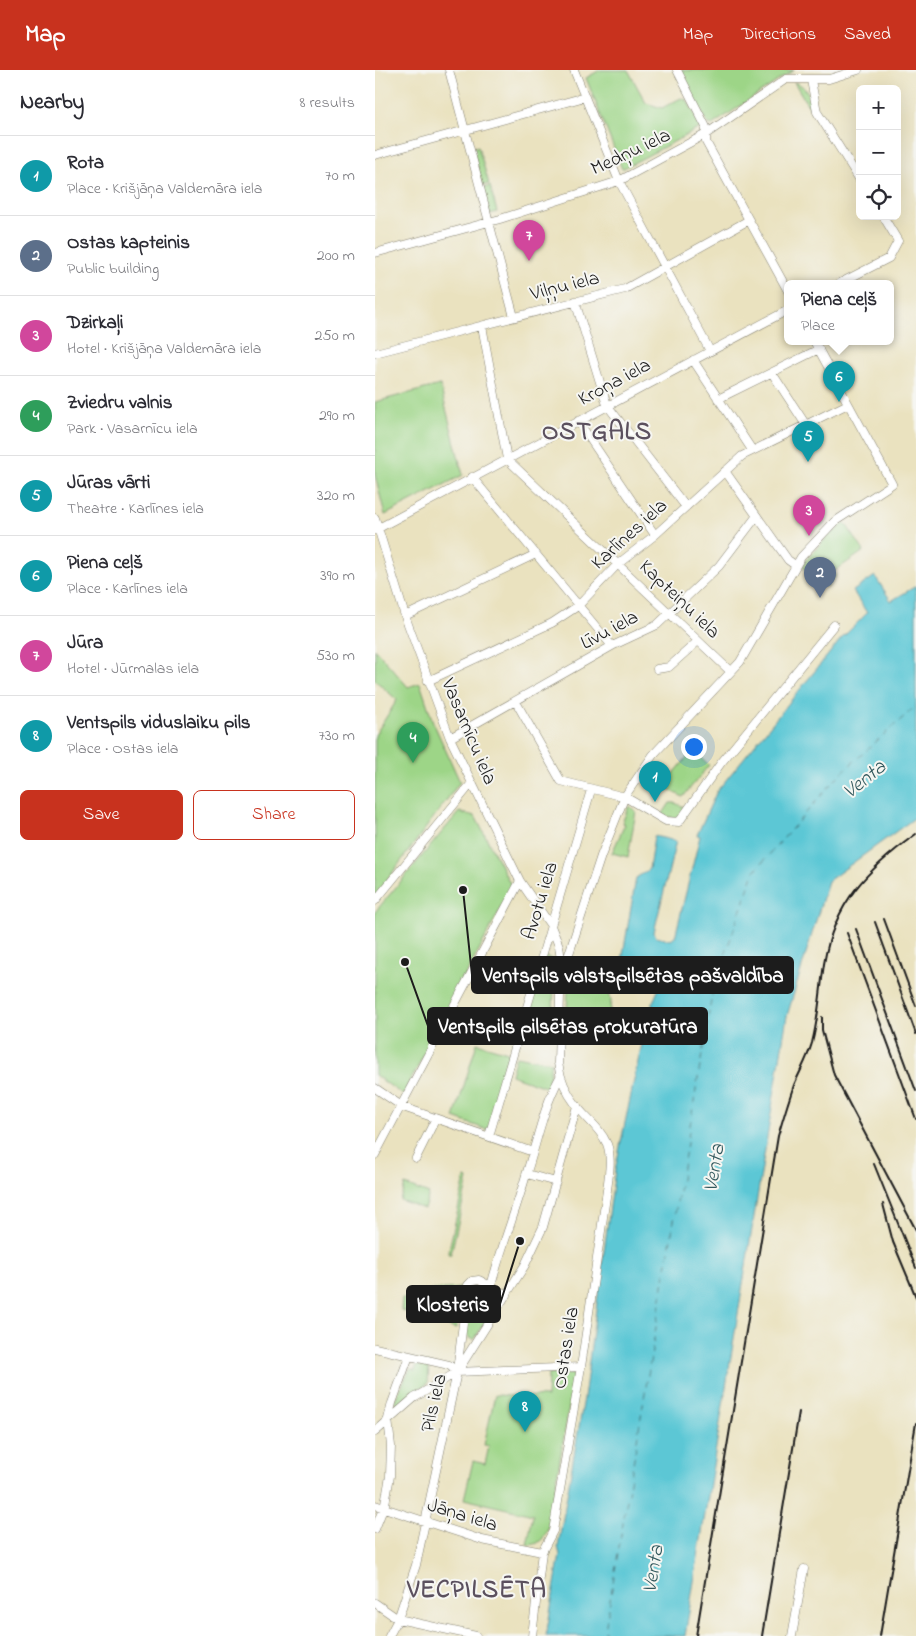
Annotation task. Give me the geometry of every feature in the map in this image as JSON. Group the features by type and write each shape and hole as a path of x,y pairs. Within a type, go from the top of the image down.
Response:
{"street":[{"path":"449,70 515,317"},
{"path":"574,70 619,181 710,351"},
{"path":"677,70 706,127 707,142 784,284"},
{"name":"Medņu iela","path":"375,253 489,222 619,181 707,134 786,80 829,79 858,70"},
{"path":"811,80 817,112 857,175"},
{"path":"375,154 585,97"},
{"name":"Viļņu iela","path":"375,352 625,289 749,220"},
{"path":"846,280 889,258 898,241 885,220"},
{"path":"575,301 607,405 686,507"},
{"name":"Kroņa iela","path":"376,529 577,420 784,312"},
{"path":"481,326 507,459"},
{"path":"491,1286 501,1249 527,1174 548,1099 560,1077 558,1063 561,980 601,856 625,797 653,755 743,657 795,564 834,522 892,484 816,345"},
{"path":"718,399 819,349"},
{"path":"693,360 751,450"},
{"path":"772,372 806,425"},
{"name":"Karlīnes iela","path":"428,681 551,623 578,606 618,564 655,535 725,471 751,450 848,404"},
{"path":"577,420 655,535"},
{"name":"Kapteiņu iela","path":"507,459 518,472 618,564 730,672"},
{"path":"725,471 788,560 795,564"},
{"path":"472,477 612,646"},
{"name":"Līvu iela","path":"450,738 517,702 612,646 657,625 719,566 756,517"},
{"name":"Vasarnīcu iela","path":"375,518 376,529 405,616 450,738 520,881 551,926 559,946 561,980"},
{"path":"405,616 536,554"},
{"path":"517,702 561,781 625,797 666,821 679,822 721,763 834,625"},
{"path":"657,669 669,667 698,641"},
{"path":"375,901 471,784"},
{"name":"Avotu iela","path":"489,1136 591,790"},
{"path":"375,1155 520,881"},
{"path":"555,935 566,941 575,937"},
{"name":"Ostas iela","path":"532,1636 542,1552 553,1531 581,1367 609,1166 607,1145 591,1119 577,1106 560,1077"},
{"path":"375,1088 401,1106 435,1120 489,1136 533,1152"},
{"name":"Pils iela","path":"389,1636 398,1619 416,1565 457,1372 525,1265 543,1227 577,1106"},
{"path":"416,1158 435,1120"},
{"path":"527,1174 556,1182"},
{"path":"457,1372 468,1285 472,1281 479,1280 507,1295"},
{"path":"375,1348 449,1365 457,1372"},
{"path":"375,1529 383,1508 390,1476 391,1446 388,1419 409,1356"},
{"path":"375,1432 414,1398 457,1372 581,1367"},
{"name":"Jāņa iela","path":"375,1505 489,1542 542,1552"},
{"path":"792,1636 804,1569"},
{"path":"375,1602 398,1619 476,1636"}],"green space":[{"path":"600,70 628,70 646,103 662,108 681,98 687,100 702,127 622,169 586,78"},
{"path":"680,70 794,70 712,125 707,123"},
{"path":"794,82 808,92 810,109"},
{"path":"478,146 489,184 483,185 472,148"},
{"path":"490,186 497,212 490,214 483,188"},
{"path":"440,385 463,475 385,515 375,475 375,402"},
{"path":"845,523 864,551 833,572 836,576 827,587 803,567 804,562 828,536"},
{"path":"375,649 408,687 420,683 433,722 460,782 375,896 375,735 397,700 375,680"},
{"path":"693,750 709,765 683,797 655,782 652,768 654,765 659,777 667,782"},
{"path":"670,803 686,808 677,819 662,815"},
{"path":"629,806 636,811 628,857 612,853 625,824 622,823"},
{"path":"459,812 475,816 512,887 403,1095 375,1075 375,912"},
{"path":"543,956 555,960 553,1011 529,1008"},
{"path":"568,986 609,992 611,1001 606,1040 566,1034"},
{"path":"477,1043 511,1053 488,1130 454,1118"},
{"path":"516,1056 551,1062 548,1088 511,1075"},
{"path":"465,1178 468,1179 451,1254 448,1254"},
{"path":"405,1185 429,1194 424,1209 400,1200"},
{"path":"485,1287 500,1297 474,1340 465,1335 471,1293"},
{"path":"462,1288 456,1329 401,1310 402,1298 417,1298 418,1291"},
{"path":"429,1363 428,1383 397,1404 394,1401 410,1369 415,1370 417,1365 422,1366"},
{"path":"548,1374 574,1374 574,1378 548,1529 540,1541 527,1545 533,1515 464,1499 473,1461 485,1464 489,1446 484,1445 495,1395 547,1397"}],"water":[{"name":"Venta","path":"875,576 891,601 916,586 916,817 828,881 787,1016 685,1636 546,1636 560,1555 558,1547 584,1398 615,1170 640,1052 654,1000 666,971 664,964 652,961 647,965 638,987 618,984 636,878 649,869 654,836 676,841 654,932 656,937 671,940 675,937 700,836 697,835 717,791 841,639 867,613 853,591"}],"ferry route":[{"path":"604,1636 713,989 754,872 840,774 916,706"}],"railway":[{"path":"696,1636 778,1136 794,1085 812,1043 829,942 836,922 845,905 868,874 916,834"},
{"path":"884,919 916,1006"},
{"path":"875,922 916,1034"},
{"path":"856,929 916,1091"},
{"path":"847,933 916,1119"},
{"path":"822,1017 822,1030 834,1075 916,1230"},
{"path":"874,1164 916,1268"},
{"path":"883,1204 893,1242 916,1297"},
{"path":"762,1636 799,1412"},
{"path":"880,1636 916,1423"}],"place":[{"name":"Jūra","path":"529,261"},
{"name":"Piena ceļš","path":"839,402"},
{"name":"Jūras vārti","path":"808,462"},
{"name":"Dzirkaļi","path":"809,536"},
{"name":"Ostas kapteinis","path":"820,598"},
{"name":"Zviedru valnis","path":"413,763"},
{"name":"Rota","path":"655,802"},
{"name":"Ventspils valstspilsētas pašvaldība","path":"463,890"},
{"name":"Ventspils pilsētas prokuratūra","path":"405,962"},
{"name":"Klosteris","path":"520,1241"},
{"name":"Ventspils viduslaiku pils","path":"525,1432"}],"district":[{"name":"OSTGALS","path":"597,433"},
{"name":"VECPILSĒTA","path":"477,1591"}]}
